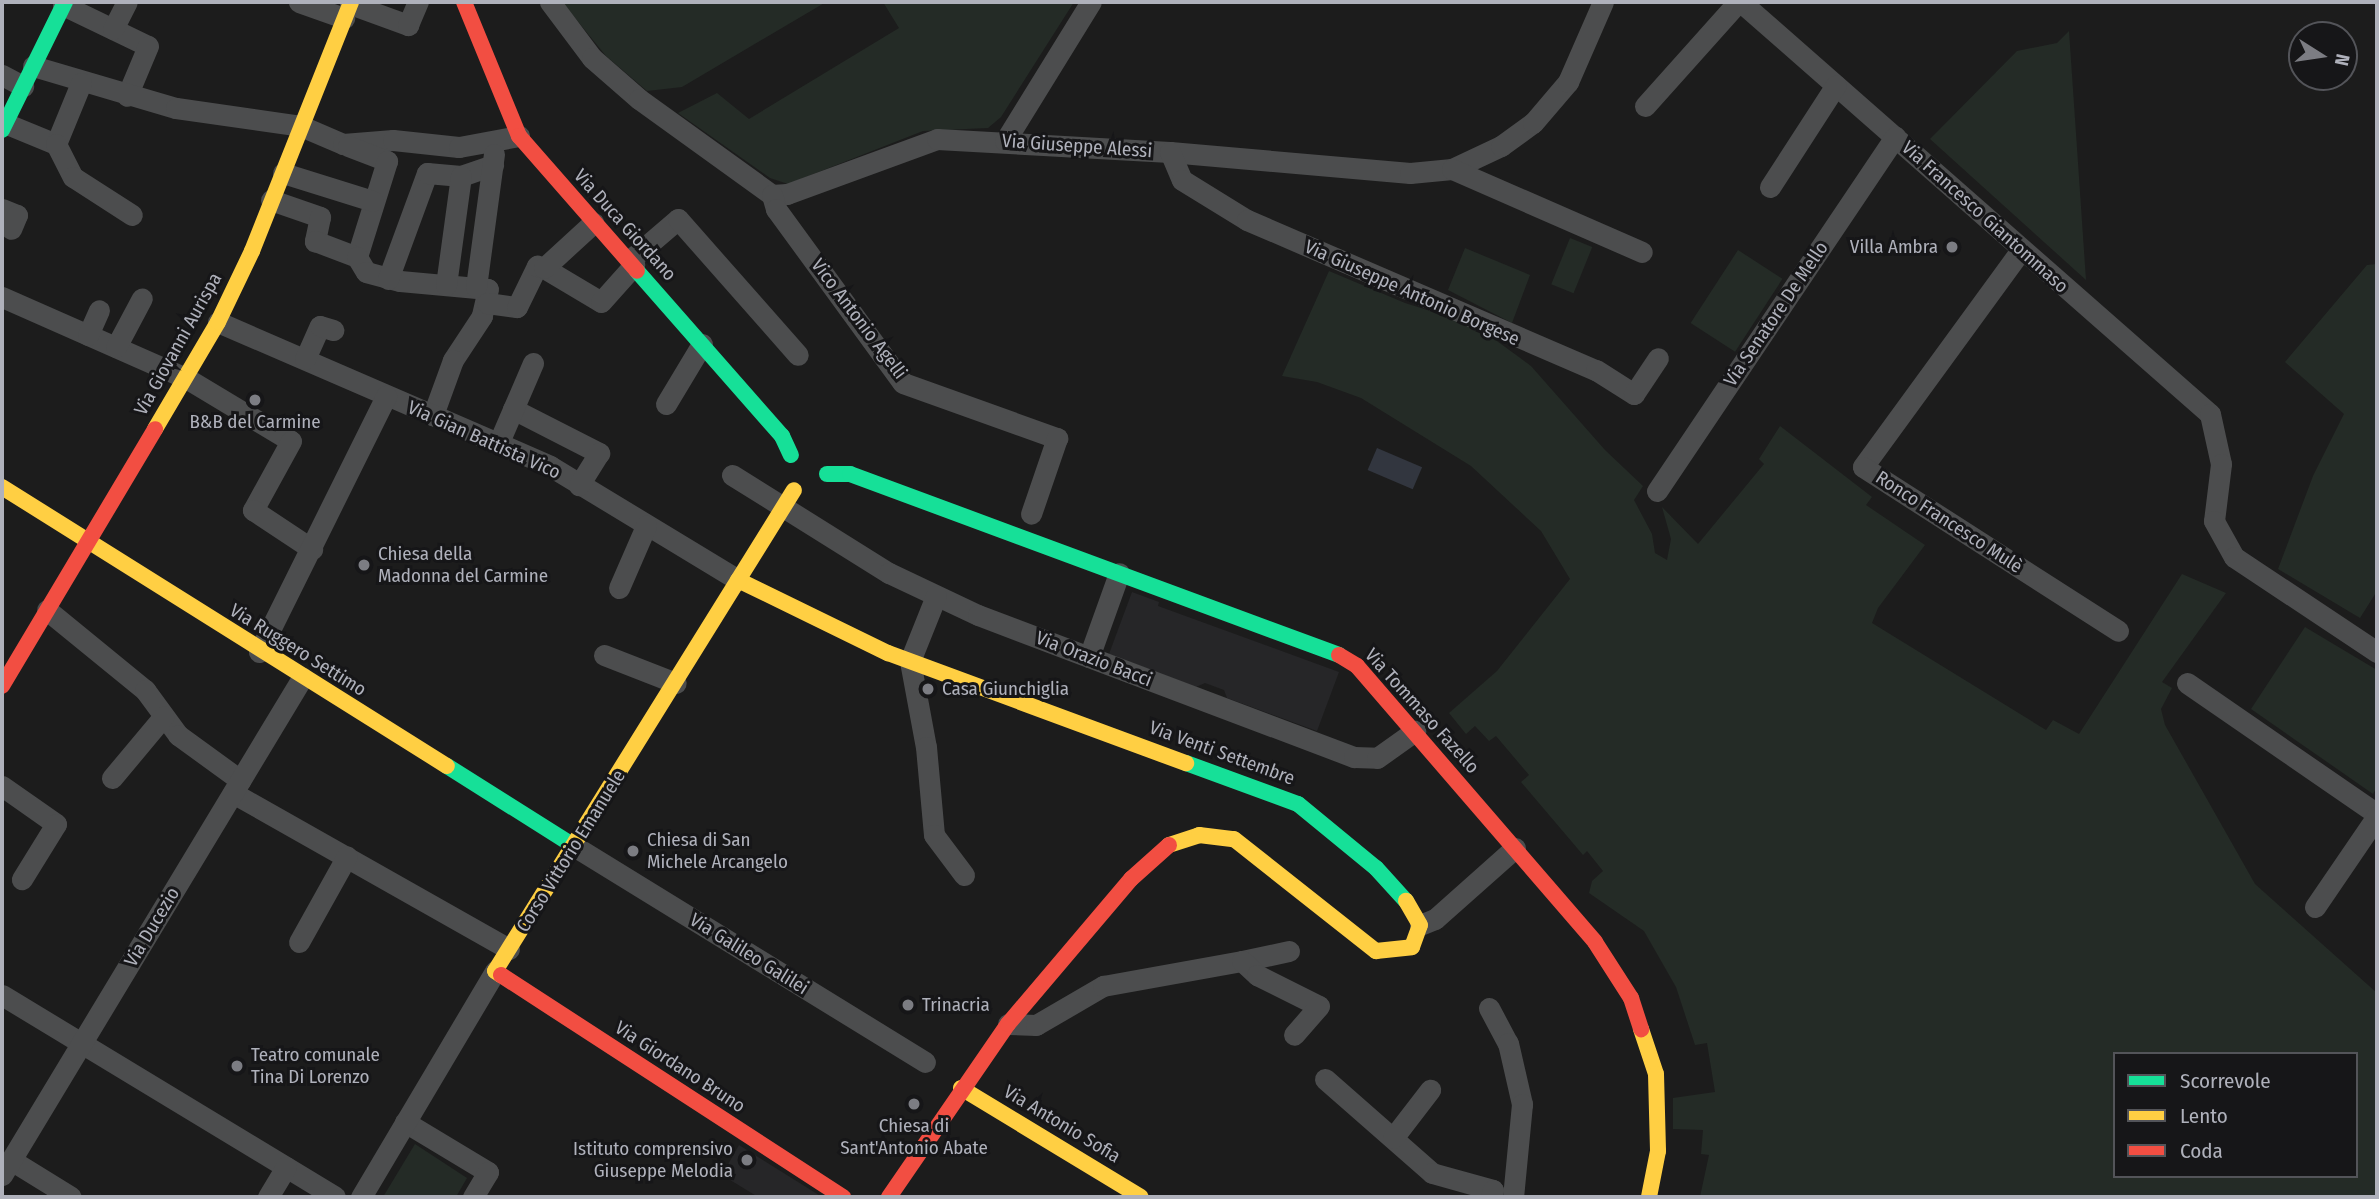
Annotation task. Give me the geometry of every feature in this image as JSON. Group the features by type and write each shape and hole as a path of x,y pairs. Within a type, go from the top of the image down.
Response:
{"street":[{"path":"113,29 127,2"},
{"path":"299,2 348,8 408,25 418,2"},
{"name":"Via Duca Giordano","path":"464,2 519,136 797,452 784,473 789,498"},
{"path":"550,2 592,58 639,99 772,195"},
{"path":"1005,141 1091,2"},
{"name":"Via Giuseppe Alessi","path":"772,195 787,194 937,139 1170,152 1410,173 1452,169 1501,146 1533,123 1568,82 1603,2"},
{"path":"1645,106 1740,2"},
{"name":"Via Francesco Giantommaso","path":"1740,2 2210,414 2221,464 2214,521 2234,557 2377,652"},
{"path":"127,96 148,46 64,3 3,124 56,144 74,177 132,215"},
{"name":"Via Giovanni Aurispa","path":"2,686 218,322 283,173 348,8"},
{"path":"33,66 86,84 176,108 301,126 387,161 357,257"},
{"path":"2,75 23,86"},
{"path":"56,144 86,84"},
{"path":"1770,187 1836,85"},
{"path":"343,144 393,139 459,147 495,143 519,136"},
{"name":"Via Senatore De Mello","path":"1657,491 1895,137"},
{"path":"433,415 460,371 482,295 486,195 495,143"},
{"name":"Via Giuseppe Antonio Borgese","path":"1170,152 1182,180 1247,220 1596,370 1634,394 1658,358"},
{"path":"394,280 421,185 427,173 459,184 493,165"},
{"path":"1452,169 1642,252"},
{"path":"283,173 373,201"},
{"path":"446,285 459,184"},
{"name":"Vico Antonio Agelli","path":"772,195 776,209 903,383 1057,438 1031,514"},
{"path":"271,200 320,217 315,241 357,257 366,272 394,280 446,285 517,307 537,266 601,302 675,216 798,355"},
{"path":"544,268 593,222"},
{"name":"Ronco Francesco Mulè","path":"2021,250 1863,467 2118,631"},
{"path":"2,297 186,378 291,441 253,510 312,549"},
{"path":"116,347 142,298"},
{"path":"89,335 99,310"},
{"name":"Via Gian Battista Vico","path":"218,322 499,442 579,485 738,580"},
{"path":"305,359 320,326 333,330"},
{"path":"666,404 702,344"},
{"path":"499,442 533,363"},
{"path":"259,652 386,396"},
{"path":"513,409 599,453 579,485"},
{"name":"Via Tommaso Fazello","path":"789,498 821,478 850,474 1340,655 1357,666 1595,942 1632,998 1656,1074 1658,1151 1649,1197"},
{"name":"Via Orazio Bacci","path":"732,475 789,498 889,573 936,596 1354,757 1377,758 1415,731"},
{"name":"Via Ruggero Settimo","path":"2,487 259,652 574,846"},
{"name":"Corso Vittorio Emanuele","path":"361,1197 495,971 789,498"},
{"path":"619,588 646,526"},
{"path":"1089,657 1119,573"},
{"name":"Via Venti Settembre","path":"738,580 910,661 1298,804 1376,868 1413,908 1420,925"},
{"path":"936,596 910,661 926,747 934,835 964,875"},
{"path":"47,610 145,690 178,735 236,787 347,856 509,949"},
{"path":"604,655 676,683"},
{"name":"Via Ducezio","path":"6,1168 302,678"},
{"path":"2187,683 2377,815 2315,907"},
{"path":"112,778 163,717"},
{"path":"2,786 56,824 22,880"},
{"path":"889,1197 961,1088 1008,1024 1131,879 1165,846 1185,838 1234,839 1376,951 1389,953 1412,947 1420,925 1436,919 1515,848"},
{"name":"Via Galileo Galilei","path":"574,846 925,1062"},
{"path":"299,942 347,856"},
{"path":"1008,1024 1036,1025 1103,986 1289,951"},
{"path":"1242,961 1257,975 1319,1006 1294,1035"},
{"name":"Via Giordano Bruno","path":"495,971 843,1197"},
{"path":"2,995 335,1197"},
{"path":"1489,1008 1508,1043 1521,1104 1513,1197"},
{"path":"1325,1079 1432,1173 1486,1192"},
{"name":"Via Antonio Sofia","path":"961,1088 1141,1197"},
{"path":"1393,1138 1430,1090"},
{"path":"405,1122 488,1172 473,1197"},
{"path":"268,1197 286,1167"},
{"path":"6,1168 71,1197"}],"shaded area":[{"path":"562,2 826,2 682,87 647,91 606,56"},
{"path":"883,2 1074,2 1001,117 988,128 923,131 788,184 770,178 678,113 717,93 749,119 899,28"},
{"path":"2069,31 2086,280 1930,139 2017,51 2057,43"},
{"path":"1570,238 1592,247 1574,293 1551,284"},
{"path":"1465,248 1530,275 1512,323 1448,290"},
{"path":"1738,250 1782,279 1735,352 1691,323"},
{"path":"2377,264 2377,591 2360,618 2278,569 2313,476 2344,414 2285,362 2367,265"},
{"path":"1329,271 1486,333 1531,366 1605,450 1643,486 1634,500 1652,534 1655,553 1667,560 1671,539 1662,507 1698,544 1764,464 1759,459 1780,426 1872,497 1866,505 1925,545 1878,608 1872,623 2046,730 2053,720 2079,734 2182,574 2226,593 2162,682 2172,688 2161,709 2165,725 2255,884 2377,993 2377,1197 1700,1197 1709,1155 1701,1154 1703,1130 1673,1129 1673,1098 1715,1092 1707,1043 1695,1045 1676,987 1644,931 1589,893 1592,881 1603,871 1587,851 1583,855 1521,782 1529,775 1496,736 1489,741 1475,726 1466,734 1449,713 1497,671 1570,579 1541,531 1471,466 1361,398 1317,382 1282,376"},
{"path":"1377,448 1422,467 1413,489 1368,470"},
{"path":"1132,592 1159,602 1158,606 1339,672 1317,731 1227,698 1224,690 1205,683 1196,687 1109,654"},
{"path":"2305,627 2377,670 2377,787 2373,794 2251,709"},
{"path":"415,1144 467,1178 456,1197 383,1197"},
{"name":"Istituto comprensivo Giuseppe Melodia","path":"739,1145 822,1197 758,1197 722,1175"}],"traffic: fast":[{"path":"2,130 65,2"},
{"path":"637,271 782,436 791,455"},
{"path":"827,474 850,474 1339,655"},
{"path":"1186,763 1298,804 1376,868 1406,901"},
{"path":"447,766 574,846"}],"traffic: slow":[{"path":"155,429 218,322 252,251 351,2"},
{"path":"2,487 447,766"},
{"path":"501,975 495,971 794,490"},
{"path":"738,580 888,653 1186,763"},
{"path":"1169,845 1199,835 1234,839 1376,951 1412,947 1420,925 1406,901"},
{"path":"1641,1029 1656,1074 1658,1151 1649,1197"},
{"path":"961,1088 1141,1197"}],"traffic: jam":[{"path":"464,2 519,136 637,271"},
{"path":"2,686 155,429"},
{"path":"1339,655 1357,666 1595,942 1631,998 1641,1029"},
{"path":"889,1197 1008,1024 1131,879 1169,845"},
{"path":"501,975 843,1197"}],"place":[{"name":"Villa Ambra","path":"1952,247"},
{"name":"B&B del Carmine","path":"255,400"},
{"name":"Chiesa della Madonna del Carmine","path":"364,565"},
{"name":"Casa Giunchiglia","path":"928,689"},
{"name":"Chiesa di San Michele Arcangelo","path":"633,851"},
{"name":"Trinacria","path":"908,1005"},
{"name":"Teatro comunale Tina Di Lorenzo","path":"237,1066"},
{"name":"Chiesa di Sant'Antonio Abate","path":"914,1104"},
{"name":"Istituto comprensivo Giuseppe Melodia","path":"747,1160"}]}
